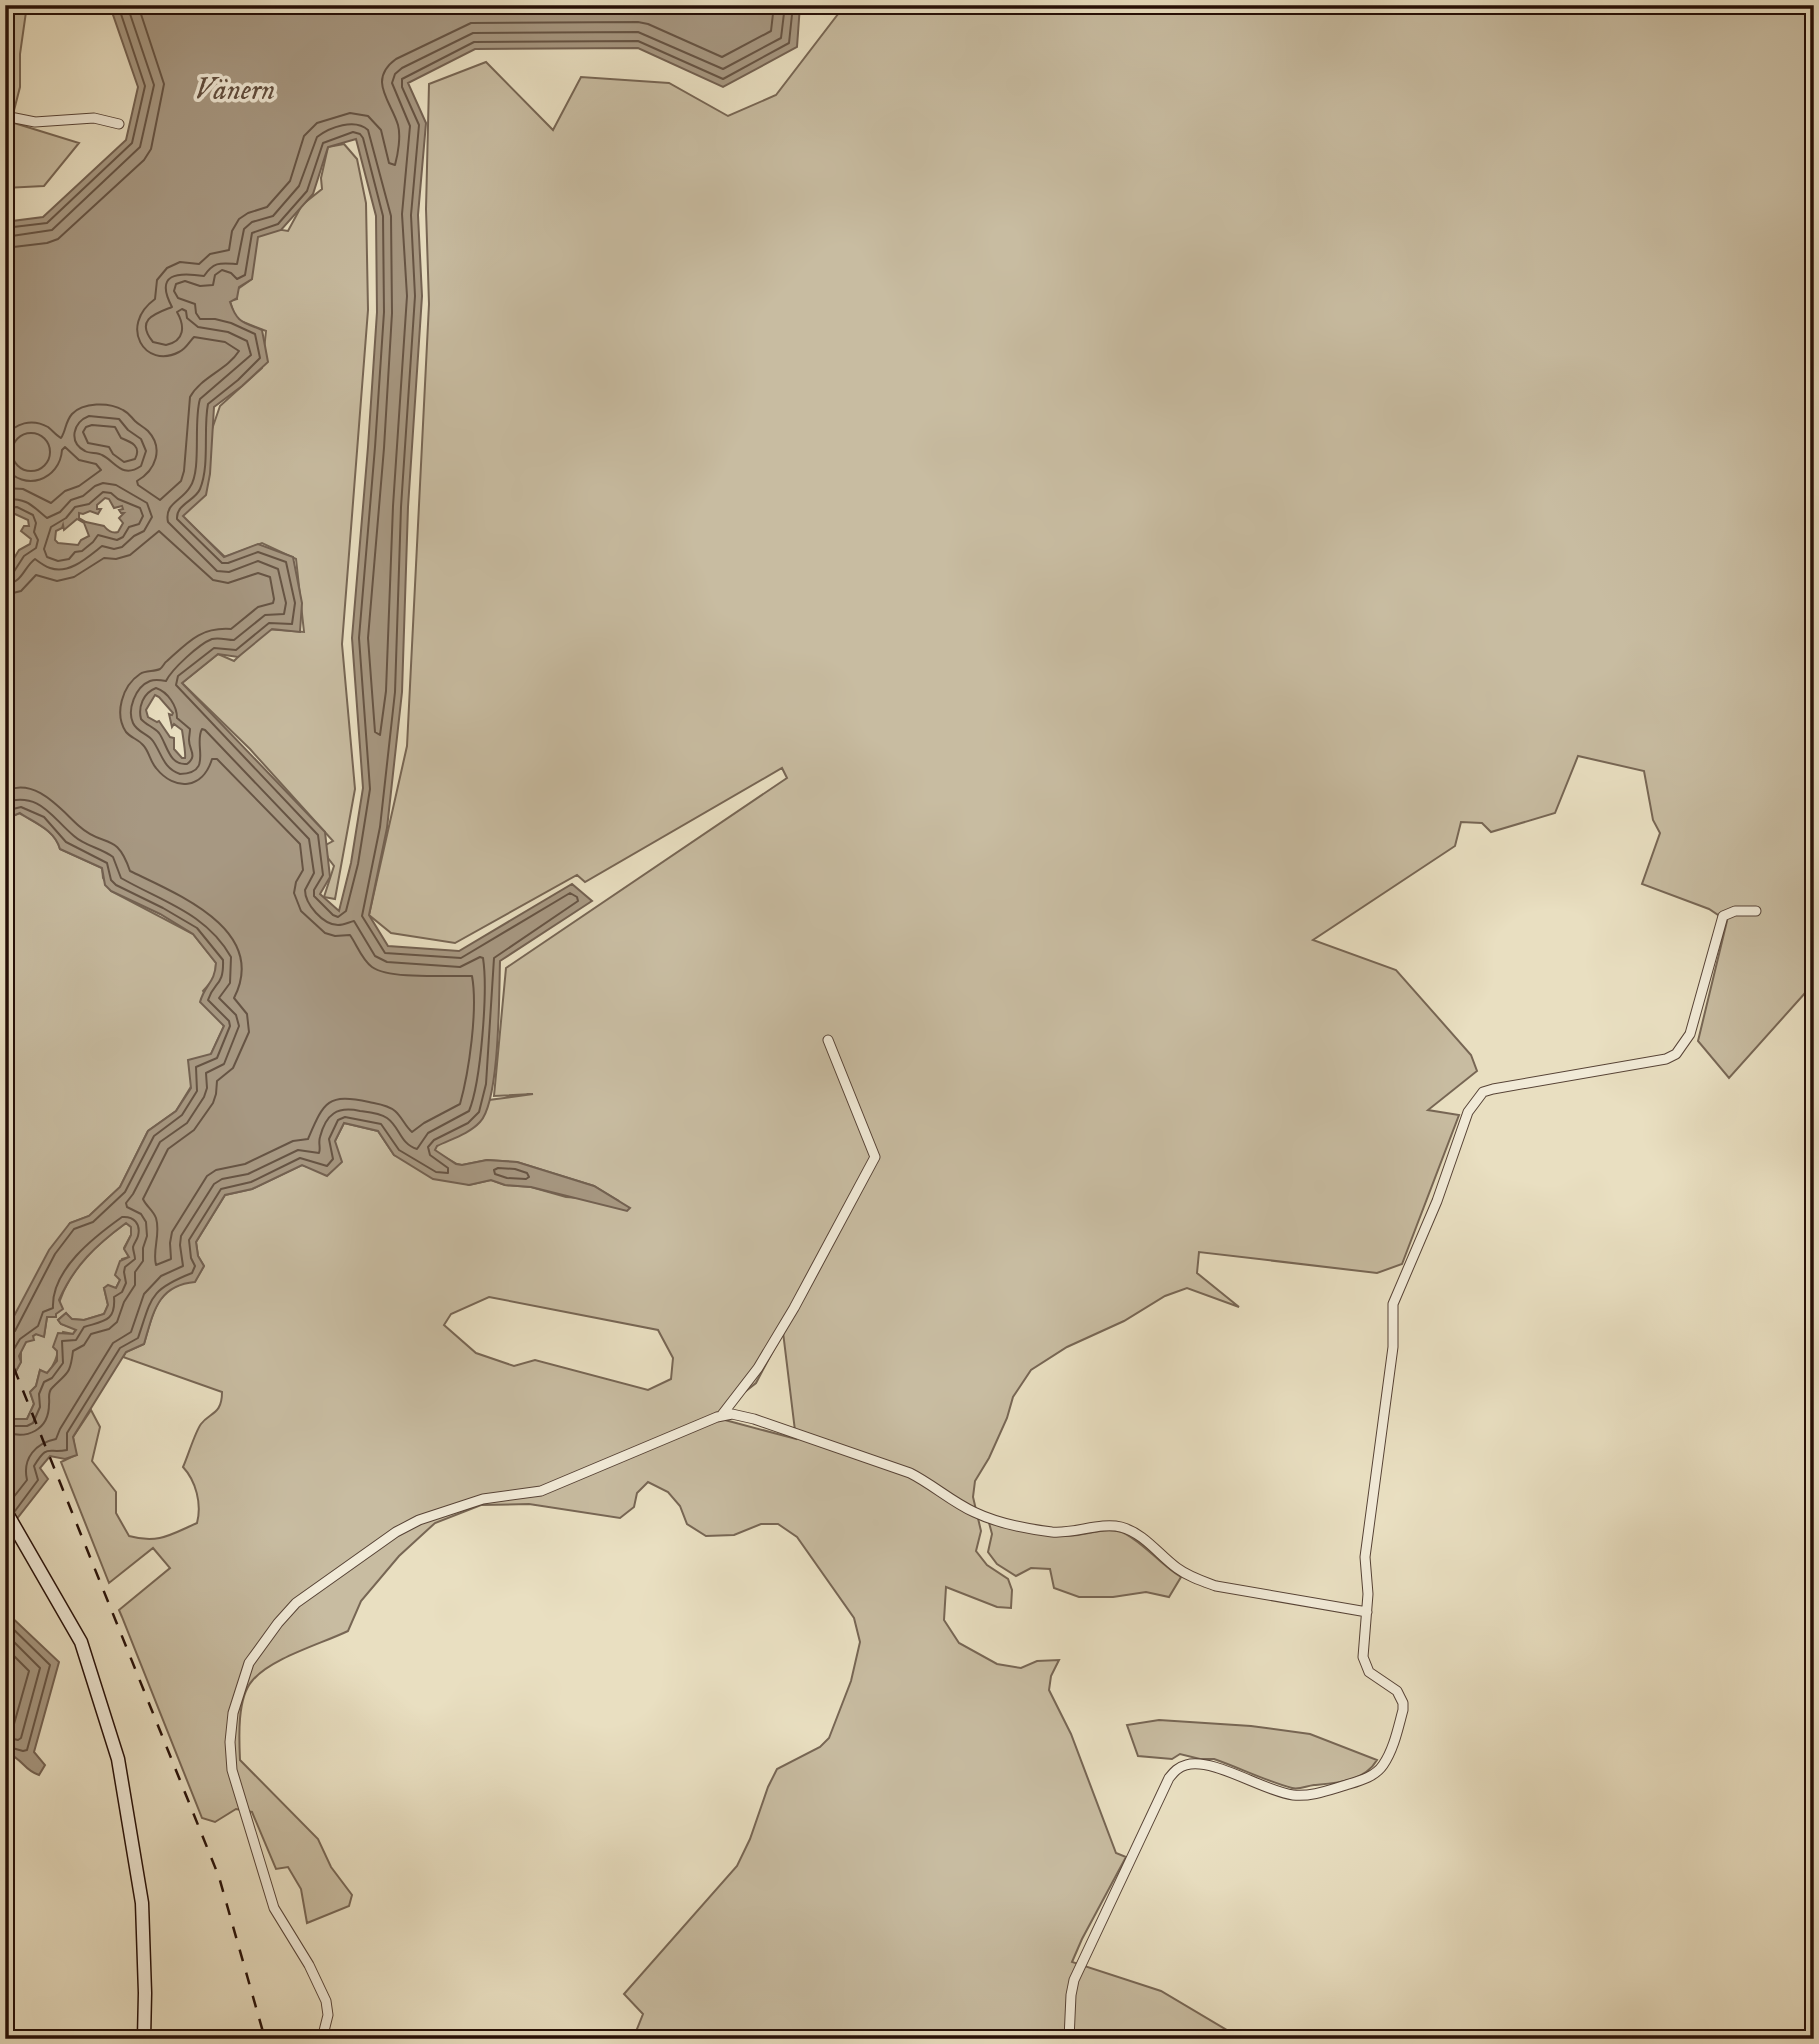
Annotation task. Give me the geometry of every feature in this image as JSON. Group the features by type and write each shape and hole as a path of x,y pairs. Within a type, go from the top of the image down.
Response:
{"street":[{"path":"5,116 35,122 94,118 119,124"},
{"path":"1069,2039 1074,1980 1169,1778 1176,1770 1188,1764 1207,1765 1284,1793 1300,1795 1330,1790 1360,1780 1380,1769 1390,1753 1403,1703 1397,1691 1374,1676 1365,1665 1364,1646 1367,1612 1365,1557 1394,1347 1393,1304 1437,1201 1468,1112 1483,1092 1493,1089 1665,1059 1676,1054 1690,1034 1723,916 1735,911 1756,911"},
{"path":"720,1416 758,1368 875,1157 828,1040"},
{"path":"322,2039 328,2015 326,2001 309,1965 274,1908 232,1770 230,1742 233,1713 249,1663 296,1603 396,1532 419,1520 483,1499 541,1491 720,1416 732,1414 754,1419 910,1473 974,1512 997,1521 1053,1532 1119,1526 1133,1531 1178,1569 1195,1579 1216,1586 1367,1612"},
{"path":"5,1510 81,1643 118,1759 142,1903 144,2039"}],"shaded area":[{"path":"5,5 27,5 20,54 20,87 11,122 79,143 44,186 5,188"},
{"path":"845,5 1814,5 1814,983 1729,1078 1698,1041 1727,921 1709,909 1642,884 1660,833 1653,820 1644,771 1578,756 1555,813 1491,832 1482,823 1461,822 1455,846 1313,940 1396,970 1471,1055 1477,1071 1428,1110 1459,1115 1402,1264 1377,1273 1199,1252 1197,1273 1239,1307 1187,1288 1165,1296 1124,1321 1067,1347 1031,1370 1013,1397 1007,1418 989,1458 975,1481 973,1497 981,1531 976,1551 987,1565 1008,1579 1012,1590 1011,1608 997,1607 946,1587 944,1620 959,1643 997,1664 1021,1668 1037,1661 1059,1660 1051,1676 1049,1690 1071,1734 1116,1853 1126,1857 1072,1962 1161,1991 1242,2039 633,2039 643,2014 624,1994 737,1866 777,1769 820,1747 829,1738 851,1681 860,1642 854,1618 797,1537 778,1524 761,1524 734,1535 706,1536 687,1524 680,1506 668,1492 648,1482 637,1493 634,1507 620,1518 529,1504 481,1505 435,1523 399,1556 361,1601 348,1631 284,1658 252,1681 241,1708 240,1760 318,1839 331,1867 352,1895 349,1906 307,1923 301,1889 288,1867 276,1869 252,1812 236,1809 215,1822 202,1818 119,1610 170,1568 153,1548 109,1583 61,1462 76,1455 73,1437 91,1410 100,1427 92,1461 116,1492 116,1513 129,1536 156,1539 197,1523 197,1493 183,1467 199,1428 204,1420 218,1409 222,1392 123,1357 126,1352 144,1344 154,1311 165,1295 172,1288 195,1281 204,1266 198,1256 196,1242 225,1195 252,1189 302,1165 314,1169 335,1141 344,1123 378,1131 394,1155 469,1185 491,1180 566,1197 619,1201 594,1186 517,1162 487,1160 462,1165 436,1152 434,1148 473,1127 479,1121 489,1100 533,1094 494,1096 506,968 787,778 782,768 585,882 577,875 455,943 391,933 369,915 407,746 429,304 426,209 429,84 486,62 553,130 581,77 669,83 728,116 776,95","holes":["489,1297 658,1330 673,1358 671,1379 648,1390 535,1360 514,1366 476,1353 444,1325 451,1314","783,1332 796,1439 725,1420 732,1402 756,1383"]},
{"path":"344,144 357,159 366,203 368,310 342,644 355,789 335,899 324,897 334,866 324,846 333,841 250,749 182,683 218,654 234,661 266,629 304,632 296,559 262,543 225,557 182,516 220,406 262,368 266,331 238,320 230,301 237,299 235,291 252,279 249,250 263,227 288,231 302,205 322,189 321,178 328,147"},
{"path":"19,813 49,832 60,849 102,868 103,878 111,891 193,934 216,963 215,978 203,991 224,1026 211,1054 176,1111 148,1131 120,1187 89,1216 70,1223 5,1333 5,814 8,818"},
{"path":"126,1223 131,1227 131,1235 124,1248 129,1257 122,1259 120,1280 116,1288 104,1288 108,1305 104,1314 84,1320 71,1319 66,1313 58,1320 61,1324 76,1329 73,1334 63,1332 56,1359 47,1374 40,1370 36,1386 30,1392 34,1404 27,1419 13,1419 5,1409 5,1391 21,1362 21,1351 26,1342 36,1334 44,1336 47,1317 56,1314 60,1299 73,1274 102,1242"},
{"path":"988,1519 1056,1535 1078,1535 1108,1530 1120,1532 1147,1549 1181,1577 1169,1597 1146,1592 1113,1597 1079,1597 1054,1588 1050,1569 1031,1568 1016,1576 997,1564 988,1552 992,1534"},
{"path":"1159,1720 1251,1726 1310,1734 1377,1760 1365,1773 1349,1780 1295,1788 1272,1782 1214,1759 1180,1754 1172,1759 1138,1756 1127,1725"}],"water":[{"name":"Vänern","path":"113,5 800,5 797,47 723,87 638,48 475,49 408,83 426,123 418,215 422,296 408,507 402,692 387,828 369,915 388,946 459,951 572,884 592,901 500,961 495,1070 487,1110 476,1126 437,1146 435,1150 462,1165 487,1160 517,1162 594,1186 630,1208 627,1211 491,1180 469,1185 433,1179 394,1155 378,1131 344,1123 335,1141 342,1162 327,1176 302,1165 252,1189 225,1195 196,1242 198,1256 204,1266 195,1282 182,1284 165,1295 154,1312 144,1344 126,1352 73,1437 77,1455 65,1459 50,1456 40,1468 48,1479 5,1534 5,1409 13,1419 27,1419 34,1404 30,1392 36,1386 40,1370 47,1373 57,1361 57,1351 53,1347 58,1333 73,1334 76,1330 58,1320 66,1313 72,1319 84,1320 104,1314 108,1305 104,1288 108,1285 116,1288 120,1280 115,1275 120,1261 129,1257 124,1249 131,1235 131,1227 126,1223 115,1231 79,1266 59,1300 63,1309 56,1317 47,1317 44,1337 36,1334 33,1336 34,1340 26,1342 19,1356 21,1362 5,1391 5,1333 49,1250 70,1223 89,1216 120,1187 148,1131 176,1111 191,1088 188,1060 211,1054 224,1026 200,1002 214,975 216,963 193,934 160,914 111,891 105,885 102,868 60,849 54,837 38,824 20,813 8,818 5,814 5,573 19,550 30,544 31,539 21,531 24,526 29,526 28,520 5,513 5,222 43,217 126,140 138,87 111,9","holes":["356,139 376,216 377,312 352,638 363,788 351,863 339,911 320,894 330,877 325,832 182,683 218,654 238,657 272,629 300,632 302,603 293,557 258,544 224,557 183,516 206,495 214,407 268,362 262,330 241,321 230,302 237,298 239,287 252,279 258,237 281,230 313,194 328,147","105,498 109,499 114,508 122,506 123,509 119,510 124,513 119,518 123,523 118,532 79,518 79,513 90,511 98,514 101,509 97,509 97,505","77,519 84,523 89,536 78,545 58,543 55,540 56,531 63,525 64,530","155,695 173,713 169,714 172,727 174,724 182,730 185,758 174,749 174,738 170,737 159,721 148,717 146,710"]},
{"path":"5,1611 59,1662 34,1752 45,1765 39,1775 5,1752"}],"railway":[{"path":"5,1346 219,1877 265,2039"}]}
